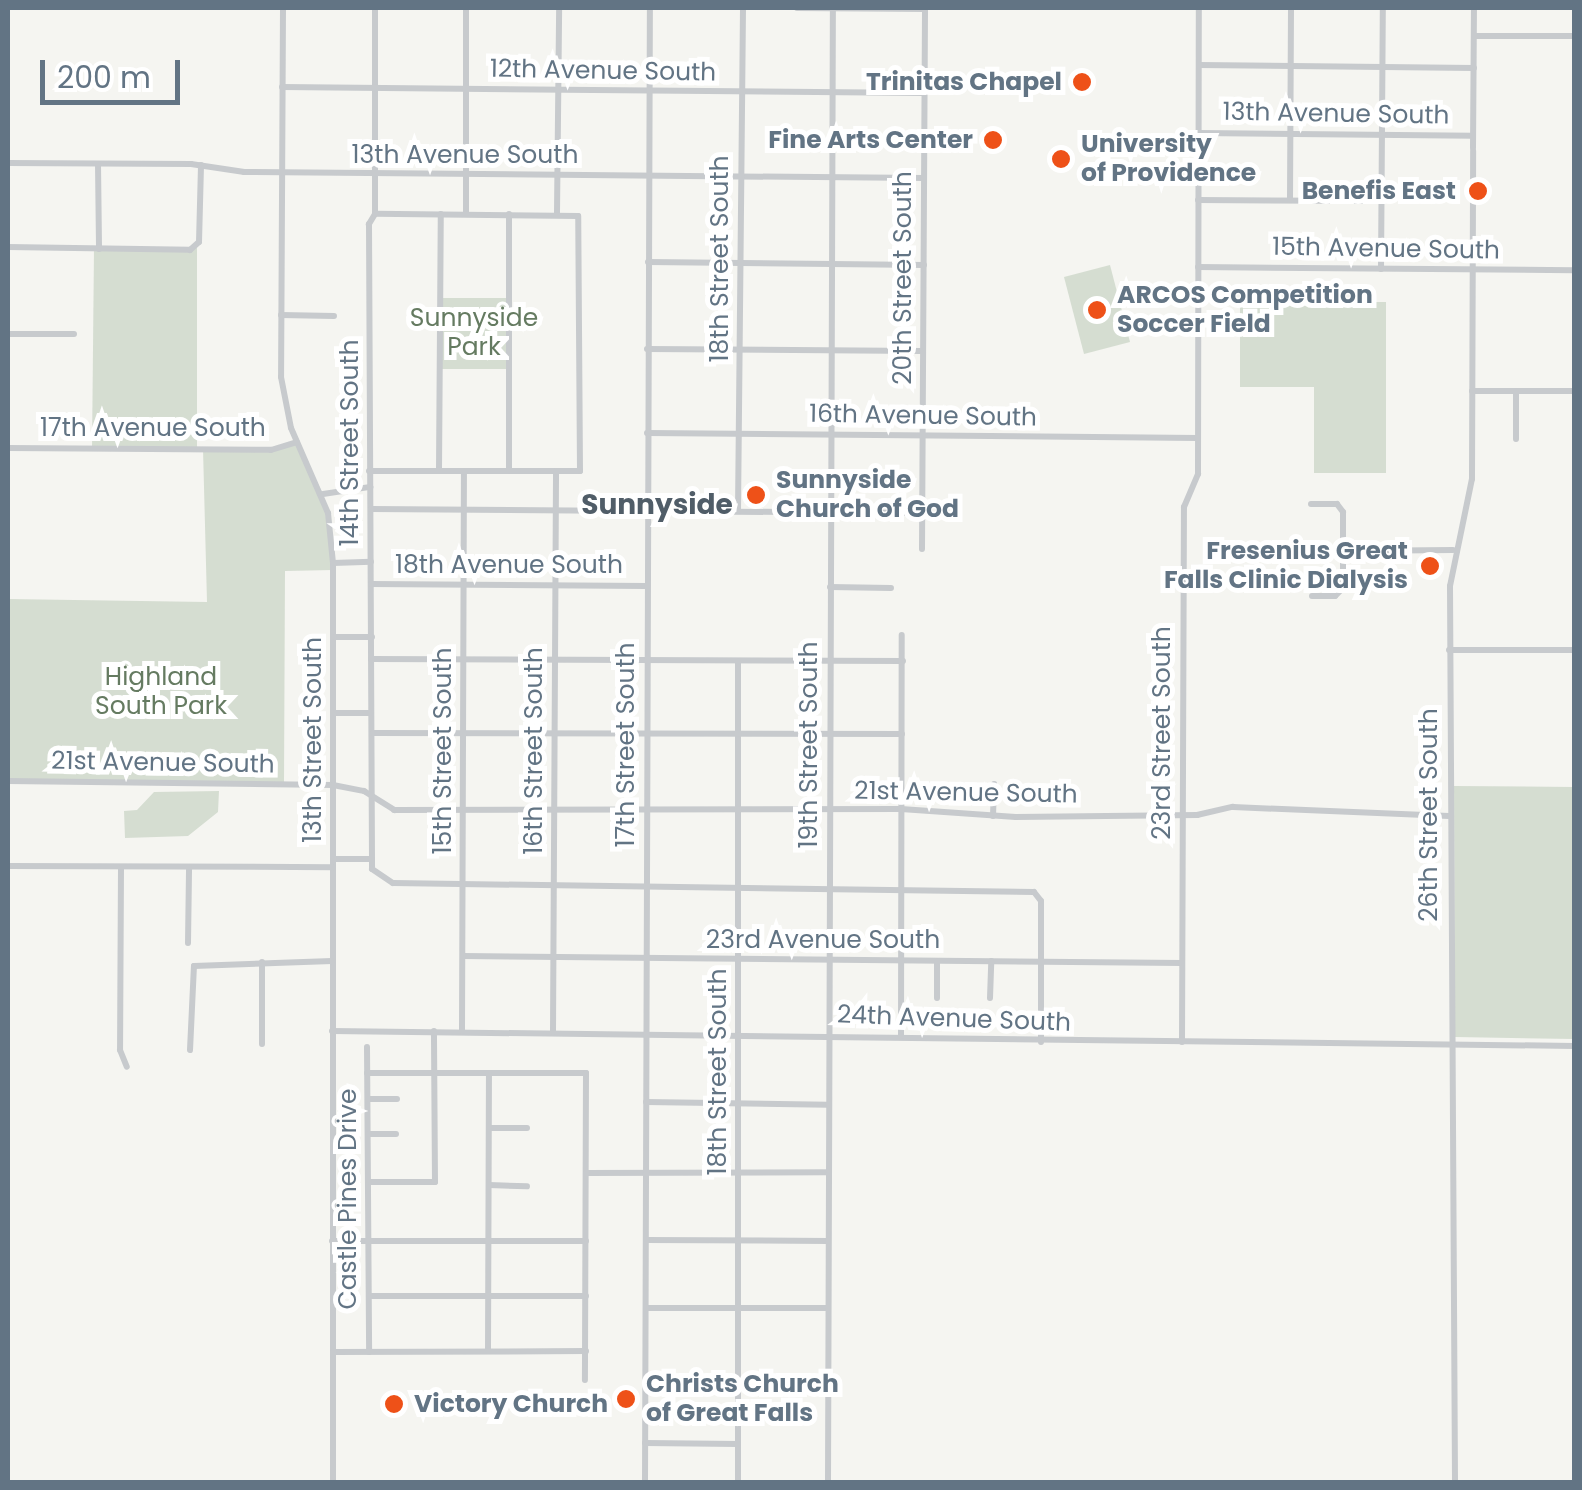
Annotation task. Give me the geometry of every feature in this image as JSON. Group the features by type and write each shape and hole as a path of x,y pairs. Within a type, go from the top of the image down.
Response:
{"street":[{"name":"13th Street South","path":"283,8 284,398 297,442 323,494 334,562 333,1482"},
{"name":"14th Street South","path":"369,859 369,224 375,214 375,8"},
{"path":"466,8 466,214"},
{"path":"557,213 559,8"},
{"name":"17th Street South","path":"644,1482 650,8"},
{"name":"18th Street South","path":"738,512 743,8"},
{"path":"797,8 925,8"},
{"name":"19th Street South","path":"828,1482 833,8"},
{"name":"20th Street South","path":"922,549 925,8"},
{"name":"23rd Street South","path":"1182,1042 1184,507 1198,474 1200,8"},
{"path":"1290,200 1291,8"},
{"path":"1381,269 1383,8"},
{"name":"26th Street South","path":"1456,1482 1455,1125 1448,1041 1449,650 1452,550 1471,490 1474,8"},
{"path":"1474,36 1574,36"},
{"path":"1199,64 1474,68"},
{"name":"12th Avenue South","path":"282,87 924,93"},
{"name":"13th Avenue South","path":"1198,133 1474,136"},
{"name":"13th Avenue South","path":"8,163 200,166 282,173 924,178"},
{"path":"98,164 99,249"},
{"path":"8,247 196,248 200,166"},
{"path":"1198,200 1382,201"},
{"path":"369,470 580,471 575,213 375,214"},
{"path":"439,470 441,214"},
{"path":"509,214 509,470"},
{"path":"648,262 924,265"},
{"name":"15th Avenue South","path":"1198,267 1574,270"},
{"path":"281,316 334,316"},
{"path":"8,334 74,334"},
{"path":"648,349 922,351"},
{"path":"1472,391 1574,391"},
{"path":"1516,391 1516,439"},
{"name":"16th Avenue South","path":"647,433 1198,438"},
{"name":"17th Avenue South","path":"8,448 271,450 297,442"},
{"name":"15th Street South","path":"462,1031 464,470"},
{"name":"16th Street South","path":"554,1032 556,471"},
{"path":"323,494 370,487"},
{"path":"1311,504 1341,506 1343,551 1341,594 1312,596"},
{"path":"372,509 922,513"},
{"path":"1343,551 1452,550"},
{"name":"18th Avenue South","path":"334,562 371,562"},
{"name":"18th Avenue South","path":"371,584 646,586"},
{"path":"830,588 891,588"},
{"path":"901,1036 902,635"},
{"path":"334,636 372,637"},
{"path":"1449,650 1574,650"},
{"path":"372,659 902,662"},
{"name":"18th Street South","path":"738,661 738,1482"},
{"path":"334,713 371,714"},
{"path":"372,733 902,734"},
{"name":"21st Avenue South","path":"8,781 333,785 371,797 394,810 901,809 994,816 1182,816 1253,807 1449,816"},
{"path":"994,784 994,816"},
{"path":"8,866 189,868 369,859 379,877 463,882 902,886 1038,895 1041,1042"},
{"path":"121,868 120,1050 127,1068"},
{"path":"188,943 189,868"},
{"name":"23rd Avenue South","path":"463,956 1182,963"},
{"path":"937,960 937,998"},
{"path":"190,1050 194,966 332,961"},
{"path":"990,998 991,961"},
{"path":"262,962 262,1044"},
{"name":"24th Avenue South","path":"332,1030 901,1036 1041,1042 1448,1041 1574,1046"},
{"path":"368,1182 435,1182 434,1031"},
{"name":"Castle Pines Drive","path":"367,1047 369,1352"},
{"path":"367,1073 586,1073 586,1380"},
{"path":"488,1351 489,1073"},
{"path":"368,1099 397,1098"},
{"path":"646,1102 828,1105"},
{"path":"489,1128 526,1128"},
{"path":"368,1134 396,1134"},
{"path":"586,1173 829,1172"},
{"path":"489,1185 528,1186"},
{"path":"646,1240 828,1241"},
{"path":"332,1241 586,1241"},
{"path":"368,1296 586,1296"},
{"path":"646,1308 828,1308"},
{"path":"332,1352 586,1351"},
{"path":"738,1381 830,1380"},
{"path":"645,1444 738,1444"}],"green space":[{"path":"197,248 197,449 92,448 94,249"},
{"name":"ARCOS Competition Soccer Field","path":"1110,265 1130,342 1084,354 1064,277"},
{"name":"Sunnyside Park","path":"439,298 509,298 508,369 439,369"},
{"path":"1240,302 1386,302 1386,473 1314,473 1314,387 1240,387"},
{"name":"Highland South Park","path":"297,442 323,494 333,570 285,571 284,785 8,781 8,599 207,602 203,449 271,450"},
{"path":"1454,786 1574,787 1574,1039 1455,1037"},
{"path":"219,791 218,812 188,836 125,838 124,811 137,810 154,792"}],"place":[{"name":"Trinitas Chapel","path":"1082,82"},
{"name":"Fine Arts Center","path":"993,140"},
{"name":"University of Providence","path":"1061,159"},
{"name":"Benefis East","path":"1478,191"},
{"name":"ARCOS Competition Soccer Field","path":"1097,310"},
{"name":"Sunnyside Church of God","path":"756,495"},
{"name":"Fresenius Great Falls Clinic Dialysis","path":"1430,566"},
{"name":"Christs Church of Great Falls","path":"626,1399"},
{"name":"Victory Church","path":"394,1404"}],"district":[{"name":"Sunnyside","path":"657,505"}]}
